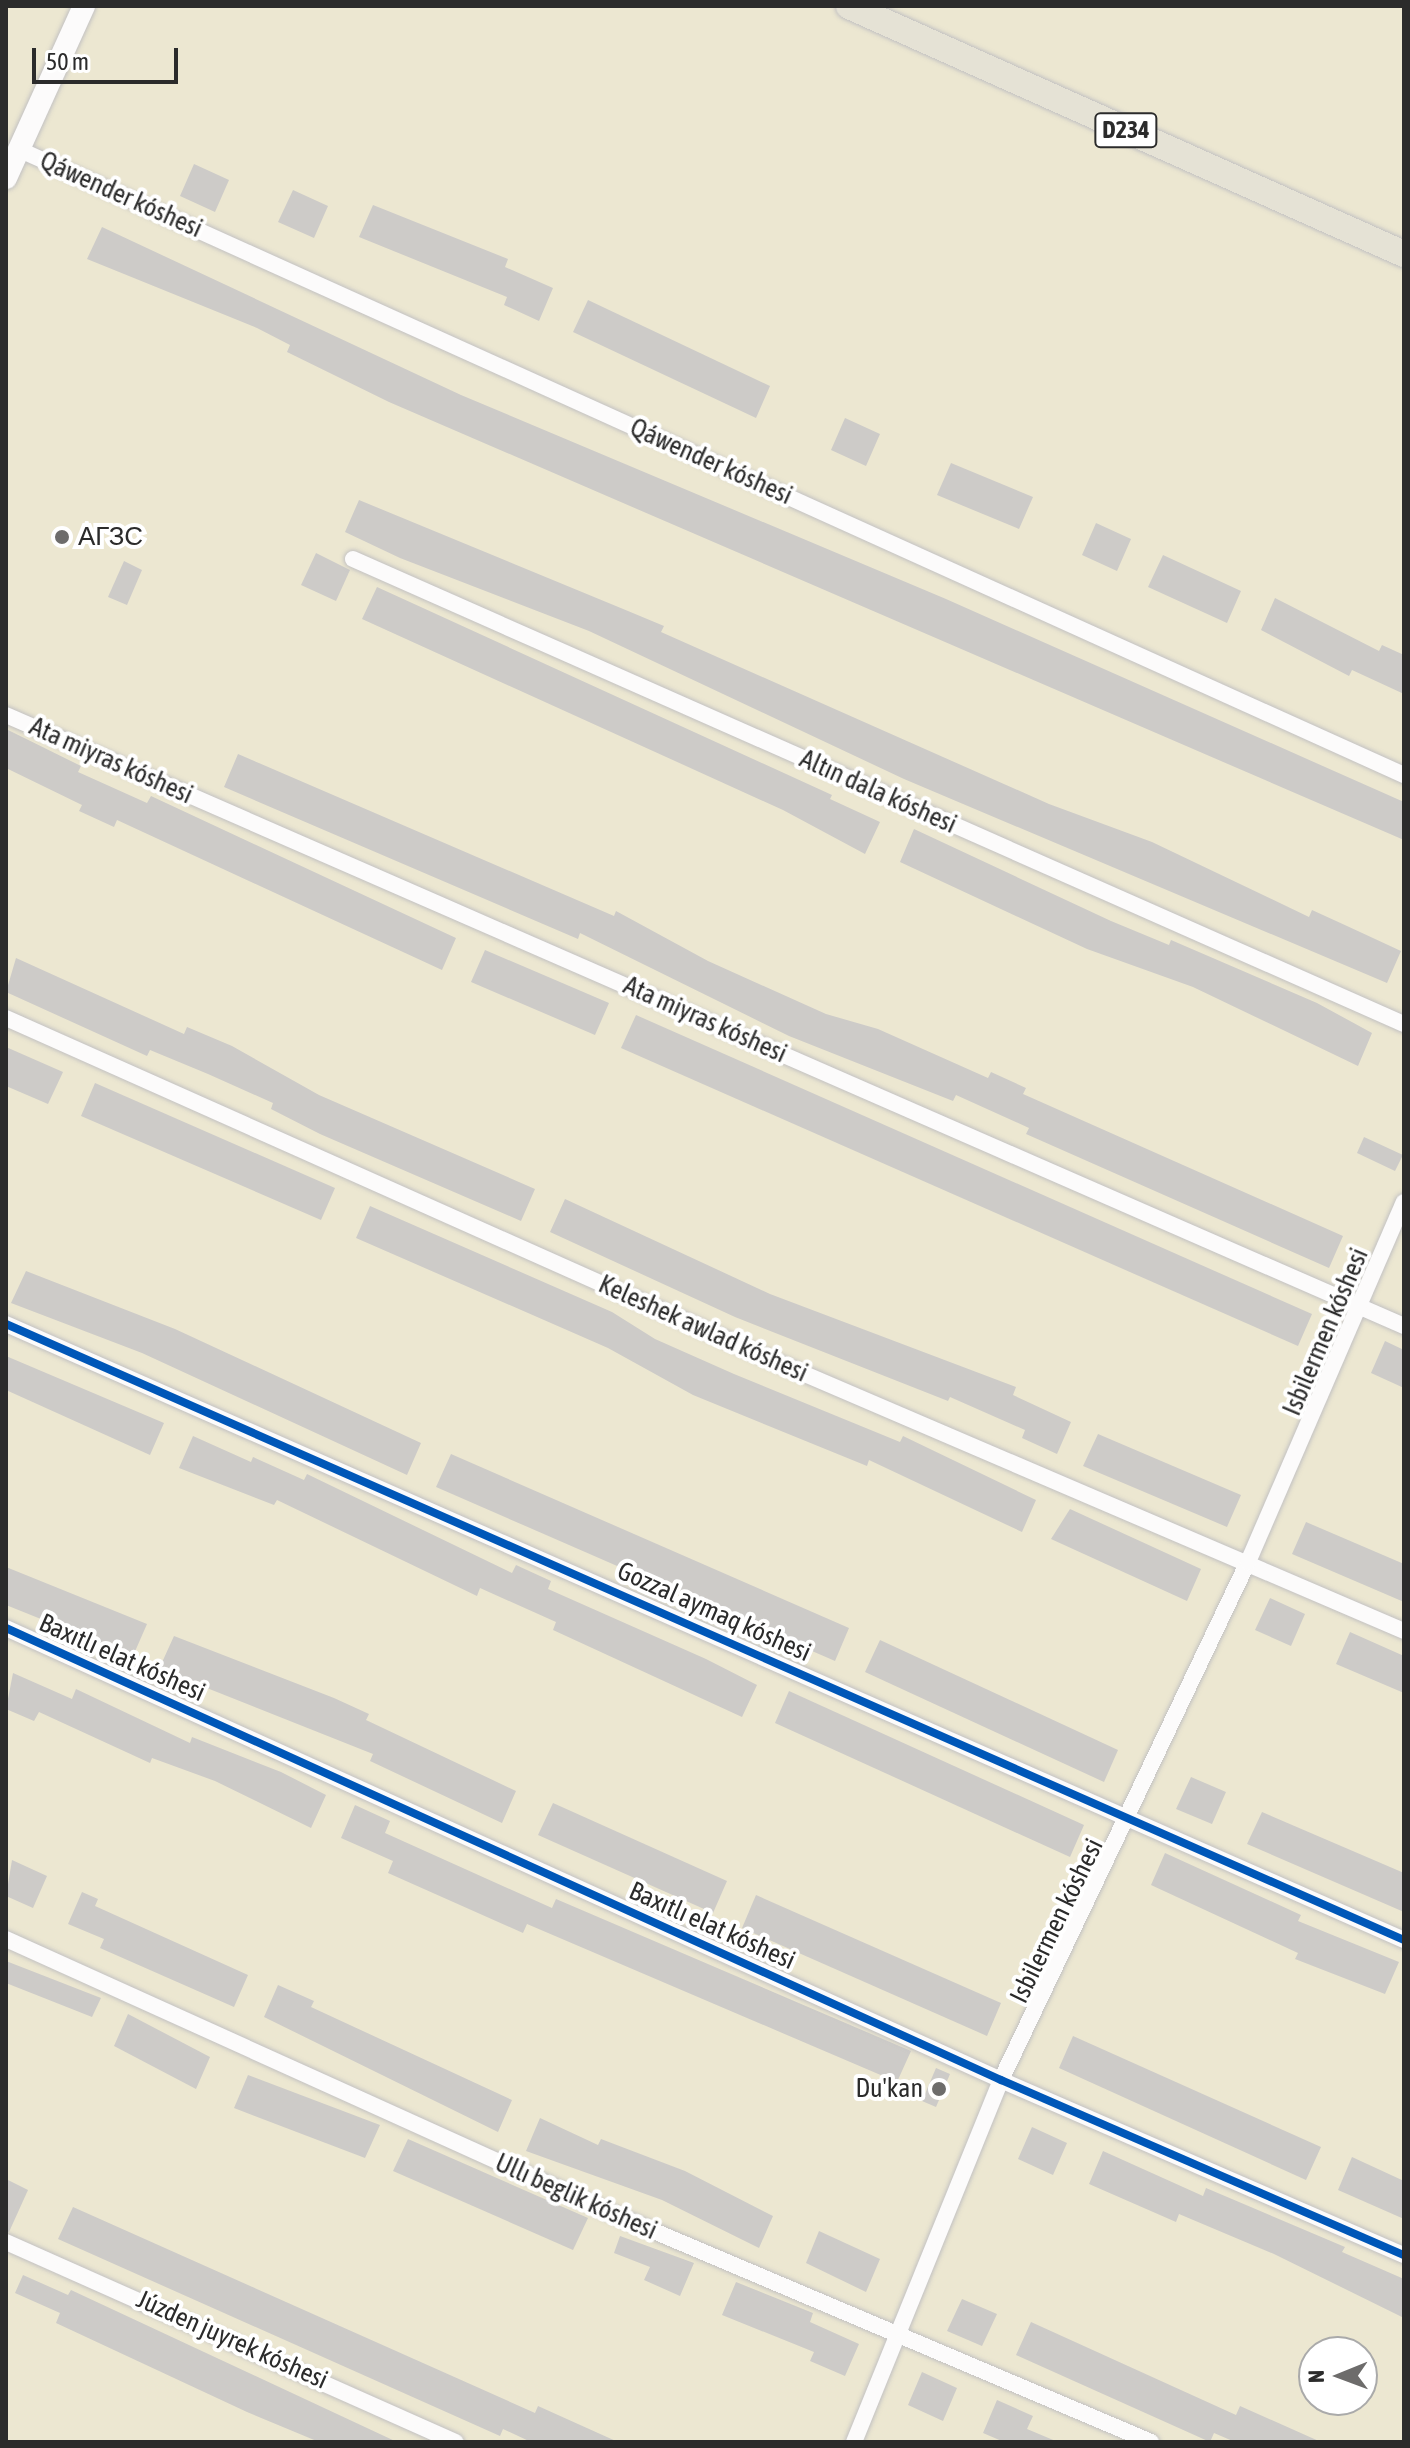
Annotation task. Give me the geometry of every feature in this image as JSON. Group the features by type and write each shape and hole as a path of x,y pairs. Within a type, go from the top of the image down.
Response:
{"main road":[{"name":"D234","path":"849,6 1404,254"}],"street":[{"path":"6,178 84,6"},
{"name":"Qáwender kóshesi","path":"18,149 1404,775"},
{"name":"Altın dala kóshesi","path":"353,559 1404,1024"},
{"name":"Ata miyras kóshesi","path":"6,715 1404,1326"},
{"name":"Keleshek awlad kóshesi","path":"6,1018 794,1369 1404,1631"},
{"name":"Isbilermen kóshesi","path":"854,2442 1001,2080 1130,1816 1248,1562 1404,1202"},
{"name":"Gozzal aymaq kóshesi","path":"6,1324 1130,1816 1404,1940"},
{"name":"Baxıtlı elat kóshesi","path":"6,1628 1001,2080 1404,2255"},
{"name":"Ullı beglik kóshesi","path":"6,1939 896,2338 1151,2442"},
{"name":"Júzden juyrek kóshesi","path":"6,2242 456,2442"}],"sand":[{"path":"6,6 1404,6 1404,2442 6,2442"}],"building":[{"path":"194,164 229,180 215,212 180,196"},
{"path":"293,190 328,206 314,238 278,222"},
{"path":"373,205 508,259 505,267 553,288 539,321 504,305 507,297 359,237"},
{"path":"102,227 461,395 946,599 1404,802 1404,840 389,402 287,352 290,345 257,328 87,259"},
{"path":"588,300 770,386 756,418 573,332"},
{"path":"845,418 880,434 866,466 831,450"},
{"path":"951,463 1033,497 1019,529 937,495"},
{"path":"359,500 664,626 661,632 1049,804 1152,842 1309,917 1312,910 1401,951 1387,983 904,779 589,631 400,558 345,532"},
{"path":"1096,523 1131,539 1117,571 1082,555"},
{"path":"316,553 350,570 336,601 301,585"},
{"path":"1163,555 1241,591 1227,623 1148,587"},
{"path":"124,561 142,570 127,605 108,597"},
{"path":"377,587 832,795 830,799 880,822 865,854 783,810 362,619"},
{"path":"1275,598 1379,651 1382,645 1404,655 1404,694 1352,670 1349,676 1261,630"},
{"path":"6,729 81,766 78,772 147,803 151,796 456,938 442,970 117,820 114,827 79,811 82,805 6,768"},
{"path":"238,754 614,916 616,911 708,961 826,1014 878,1029 988,1078 991,1072 1026,1088 1023,1094 1343,1236 1329,1268 1026,1134 1029,1128 956,1095 953,1101 789,1036 580,933 578,939 224,787"},
{"path":"914,829 1111,921 1169,945 1171,940 1317,1003 1372,1033 1358,1066 1193,987 1087,949 900,862"},
{"path":"485,950 609,1003 595,1035 471,982"},
{"path":"16,958 184,1034 187,1027 232,1046 319,1095 535,1189 521,1221 320,1134 271,1109 273,1103 208,1074 150,1050 147,1056 6,992"},
{"path":"636,1015 1312,1314 1298,1346 621,1048"},
{"path":"6,1047 63,1072 48,1104 6,1086"},
{"path":"95,1083 335,1188 321,1220 81,1116"},
{"path":"1364,1137 1403,1155 1395,1171 1357,1153"},
{"path":"565,1199 770,1294 1016,1387 1013,1395 1071,1422 1057,1454 1022,1438 1025,1430 950,1397 948,1401 735,1317 550,1232"},
{"path":"370,1206 612,1312 655,1339 734,1374 900,1442 903,1436 1036,1500 1022,1532 869,1460 867,1466 693,1395 608,1348 356,1238"},
{"path":"26,1271 175,1329 421,1443 407,1475 142,1353 11,1303"},
{"path":"1385,1341 1404,1350 1404,1388 1371,1373"},
{"path":"6,1356 164,1423 150,1455 6,1390"},
{"path":"1098,1434 1241,1495 1227,1527 1083,1466"},
{"path":"193,1436 251,1462 253,1457 304,1480 307,1474 512,1573 516,1565 551,1581 548,1589 757,1685 742,1717 553,1630 556,1622 480,1588 477,1596 277,1500 274,1505 179,1468"},
{"path":"451,1454 849,1628 835,1661 436,1487"},
{"path":"1070,1509 1201,1569 1187,1601 1051,1539"},
{"path":"1306,1522 1404,1564 1404,1602 1292,1554"},
{"path":"6,1567 147,1624 133,1656 6,1605"},
{"path":"1270,1598 1305,1614 1291,1646 1255,1630"},
{"path":"1350,1632 1404,1656 1404,1693 1336,1664"},
{"path":"174,1636 334,1698 369,1714 366,1720 516,1791 502,1823 370,1761 373,1754 159,1669"},
{"path":"880,1640 1118,1750 1104,1782 865,1672"},
{"path":"13,1673 72,1699 76,1689 190,1743 192,1737 281,1772 326,1795 311,1828 215,1781 152,1758 150,1763 39,1712 34,1721 6,1709"},
{"path":"789,1691 1084,1825 1070,1857 775,1723"},
{"path":"1191,1777 1226,1792 1212,1824 1176,1809"},
{"path":"553,1803 727,1881 713,1913 538,1835"},
{"path":"355,1805 390,1821 385,1833 552,1908 556,1899 911,2051 897,2082 527,1924 523,1933 388,1873 393,1861 341,1838"},
{"path":"1262,1812 1404,1873 1404,1912 1247,1844"},
{"path":"1165,1853 1301,1915 1298,1921 1399,1962 1385,1994 1295,1959 1298,1953 1151,1885"},
{"path":"12,1860 47,1876 33,1908 6,1896"},
{"path":"82,1892 98,1899 95,1906 248,1975 234,2007 100,1948 104,1939 68,1924"},
{"path":"756,1895 1001,2003 987,2036 742,1928"},
{"path":"6,1961 101,1998 92,2017 6,1983"},
{"path":"278,1985 314,2001 311,2007 512,2100 498,2132 264,2017"},
{"path":"128,2014 210,2057 196,2089 114,2046"},
{"path":"1073,2036 1321,2147 1306,2180 1059,2068"},
{"path":"936,2068 950,2074 936,2107 922,2101"},
{"path":"248,2075 380,2125 365,2158 234,2108"},
{"path":"540,2118 598,2145 601,2139 685,2171 773,2216 759,2248 662,2200 526,2151"},
{"path":"1032,2127 1067,2143 1053,2175 1018,2159"},
{"path":"408,2139 588,2218 573,2250 393,2171"},
{"path":"1103,2151 1203,2196 1206,2188 1345,2247 1342,2252 1404,2279 1404,2318 1274,2254 1179,2214 1176,2222 1089,2184"},
{"path":"1352,2157 1404,2181 1404,2219 1338,2190"},
{"path":"6,2179 28,2190 9,2232 6,2231"},
{"path":"73,2207 535,2413 538,2406 618,2442 531,2442 503,2429 500,2436 58,2239"},
{"path":"819,2231 880,2259 866,2292 806,2263"},
{"path":"620,2236 694,2263 680,2296 644,2280 650,2267 614,2253"},
{"path":"23,2275 68,2295 71,2290 397,2442 319,2442 247,2412 56,2323 60,2313 15,2293"},
{"path":"736,2282 813,2313 810,2322 859,2344 845,2376 810,2361 814,2352 722,2315"},
{"path":"962,2299 997,2314 982,2346 947,2331"},
{"path":"1031,2322 1236,2415 1240,2406 1321,2442 1235,2442 1214,2433 1210,2442 1016,2355"},
{"path":"922,2372 957,2388 943,2421 908,2405"},
{"path":"997,2400 1033,2416 1027,2429 1058,2442 1004,2442 983,2433"}],"cycle path":[{"path":"6,1324 1404,1940"},
{"path":"6,1628 1001,2080 1404,2255"}],"place":[{"name":"АГЗС","path":"62,537"},
{"name":"Du'kan","path":"939,2089"}]}
